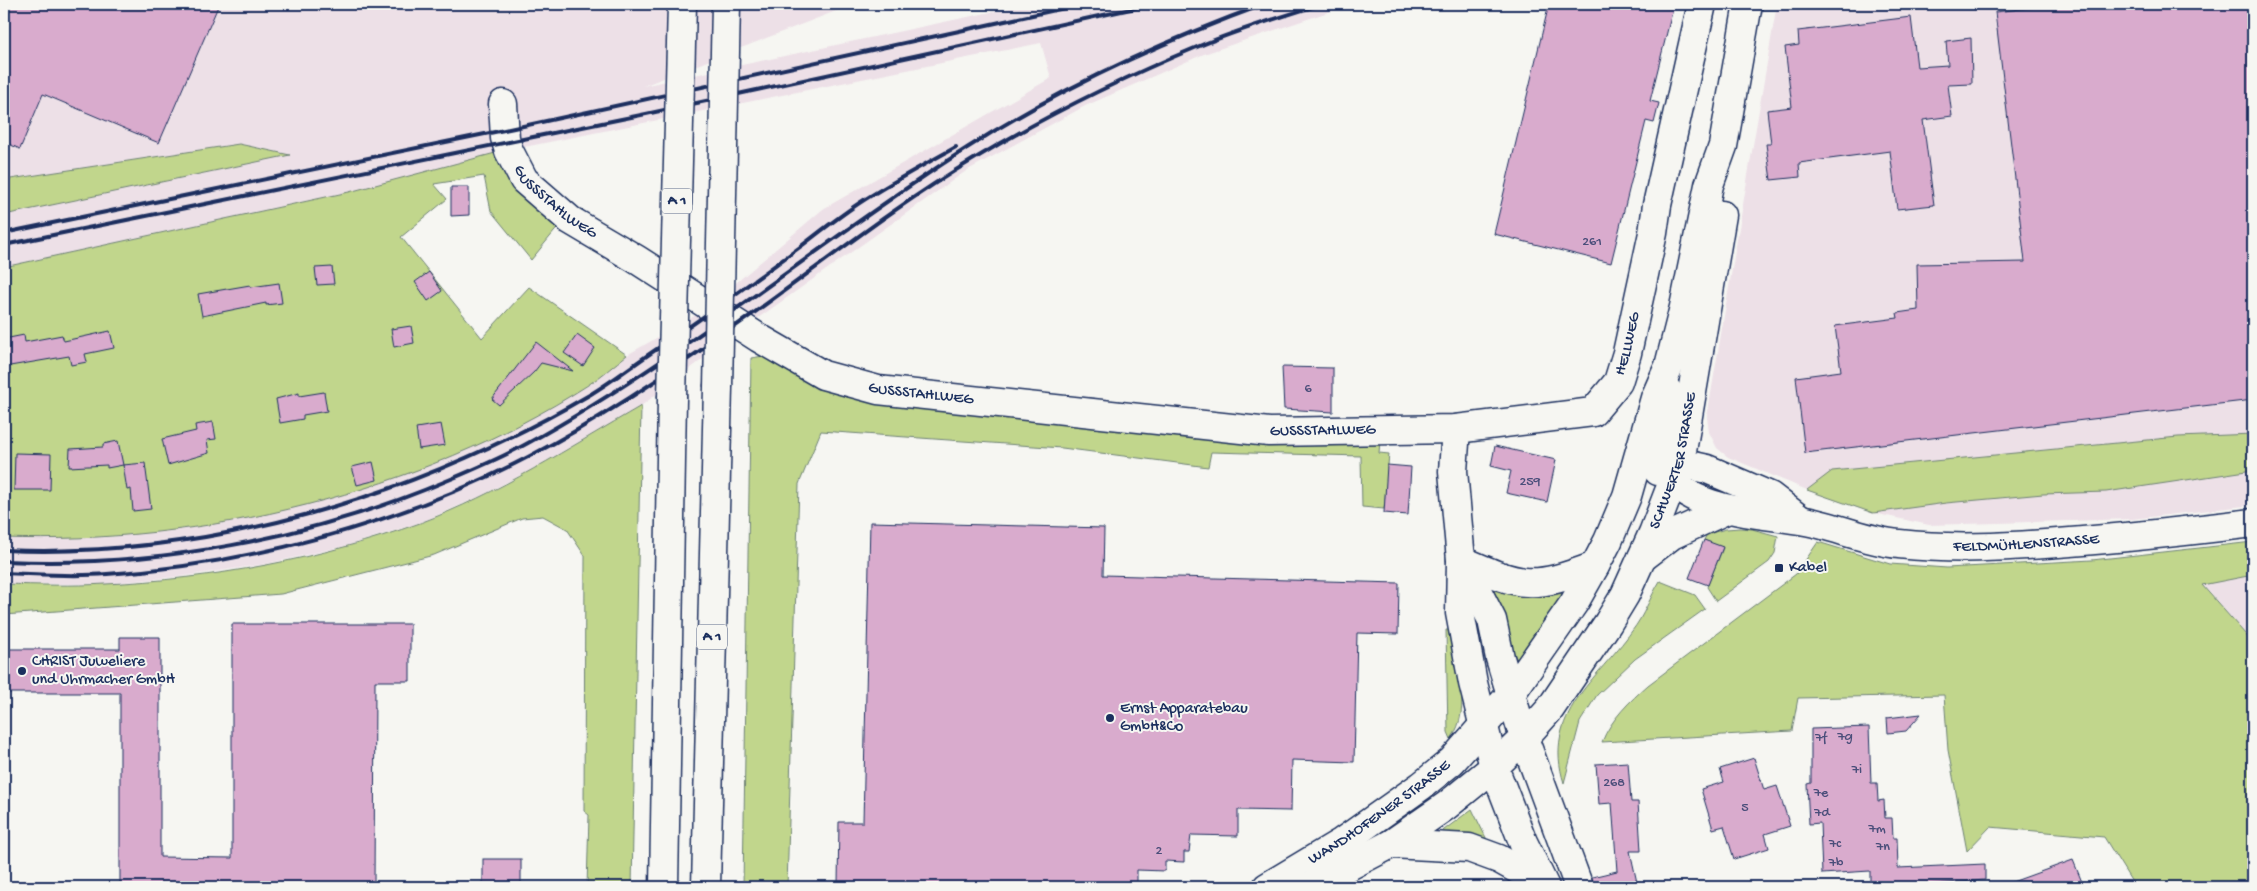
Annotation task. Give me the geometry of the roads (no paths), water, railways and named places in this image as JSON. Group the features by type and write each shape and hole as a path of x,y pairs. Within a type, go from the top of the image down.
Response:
{"main road":[{"name":"A 1","path":"664,887 672,398 682,4"},
{"name":"A 1","path":"706,887 726,4"},
{"name":"HELLWEG","path":"1456,429 1593,412 1618,382 1627,353 1654,233 1657,205 1702,4"},
{"name":"SCHWERTER STRASSE","path":"1483,727 1510,695 1569,611 1608,541 1631,483 1655,398 1669,366 1684,307 1709,185 1723,146 1747,7"},
{"name":"GUSSSTAHLWEG","path":"502,104 508,151 524,180 570,220 644,264 758,338 823,375 878,390 1269,432 1456,429"},
{"name":"SCHWERTER STRASSE","path":"1524,738 1550,709 1587,657 1625,594 1642,558 1672,471 1726,190 1723,146"},
{"path":"1631,483 1672,471 1660,454 1660,438 1669,366"},
{"path":"1456,429 1453,471 1461,560 1460,613 1483,727 1494,767 1516,824 1543,885"},
{"name":"FELDMÜHLENSTRASSE","path":"1672,471 1707,469 1770,496 1801,520"},
{"name":"FELDMÜHLENSTRASSE","path":"1672,471 1696,498 1728,509 1763,516 1801,520 1896,544 1984,548 2140,537 2253,523"},
{"path":"1642,558 1672,535 1728,509"},
{"path":"1461,560 1507,579 1522,583 1548,582 1595,566"},
{"path":"1461,560 1492,620 1510,695 1524,738 1579,887"},
{"name":"WANDHOFENER STRASSE","path":"1266,887 1342,842 1421,786 1452,761 1483,727"},
{"name":"WANDHOFENER STRASSE","path":"1309,887 1391,844 1446,806 1494,767 1524,738"},
{"path":"1391,844 1469,848 1498,859 1543,885"}],"railway":[{"path":"4,233 514,128 1083,4"},
{"path":"4,245 646,114 1154,4"},
{"path":"4,561 118,560 232,545 288,533 343,518 398,500 451,479 509,453 585,410 696,337 912,184 1002,126 1075,86 1150,50 1265,4"},
{"path":"4,573 94,575 161,569 216,561 324,537 376,521 479,481 554,443 630,398 727,332 911,199 1001,143 1083,99 1168,59 1228,35 1322,4"},
{"path":"4,550 81,550 157,544 233,532 308,514 382,491 454,463 524,431 591,394 725,302 856,205 956,147"}],"place":[{"name":"Kabel","path":"1779,568"},
{"name":"CHRIST Juweliere und Uhrmacher GmbH","path":"22,671"},
{"name":"Ernst Apparatebau GmbH&Co","path":"1110,718"}]}
